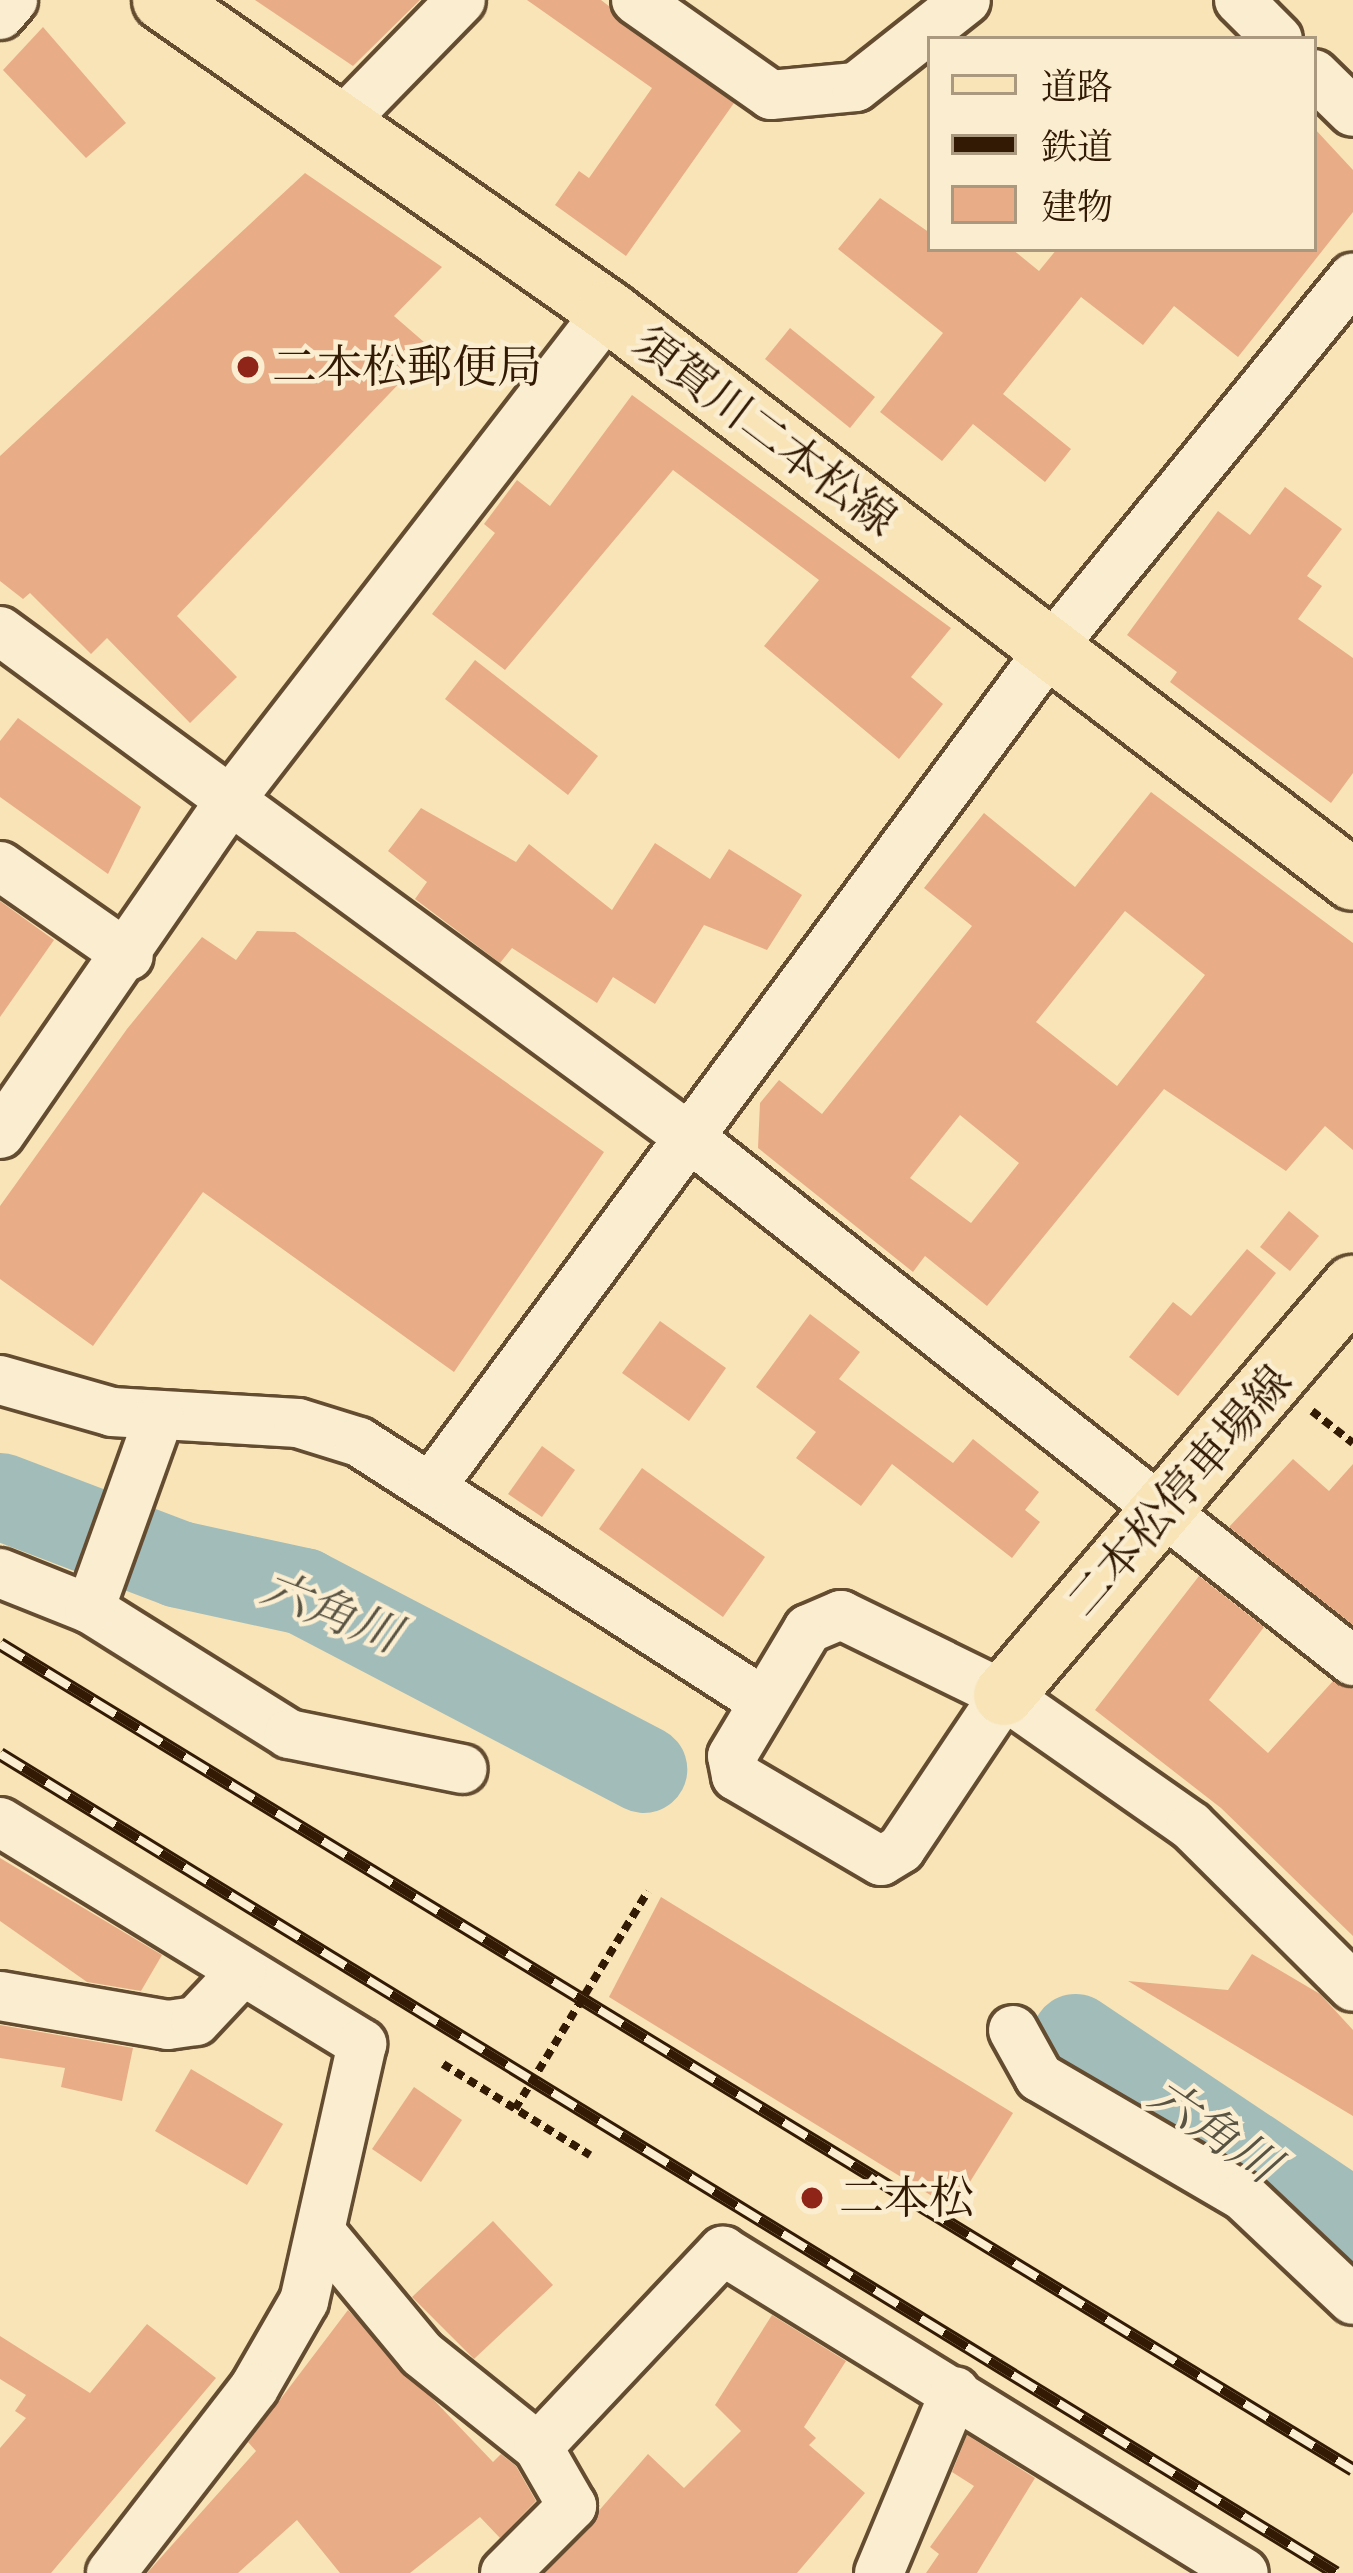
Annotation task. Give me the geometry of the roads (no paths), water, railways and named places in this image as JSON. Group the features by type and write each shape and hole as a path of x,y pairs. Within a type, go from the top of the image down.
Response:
{"main road":[{"name":"須賀川二本松線","path":"163,0 608,311 1353,880"},
{"name":"二本松停車場線","path":"1004,1695 1353,1286"}],"street":[{"path":"0,15 13,0"},
{"path":"340,124 461,0"},
{"path":"637,0 771,95 856,87 966,0"},
{"path":"1239,0 1276,36"},
{"path":"1317,77 1353,112"},
{"path":"433,1484 1051,648 1353,278"},
{"path":"0,1134 130,956 228,803 608,311"},
{"path":"0,631 228,803 689,1137 1353,1660"},
{"path":"0,866 130,956"},
{"path":"0,1380 152,1436 327,1429 433,1484 761,1700"},
{"path":"94,1598 152,1436"},
{"path":"0,1573 94,1598 289,1733 462,1769"},
{"path":"1004,1695 901,1850 880,1861 736,1776 732,1756 761,1700 808,1628 842,1615 1004,1695 1191,1826 1353,1987"},
{"path":"0,1822 362,2044 324,2236 304,2301 254,2388 111,2573"},
{"path":"0,1996 168,2024 196,2021 242,1972"},
{"path":"1013,2030 1039,2077 1243,2195 1353,2300"},
{"path":"324,2236 349,2252 422,2354 538,2447 572,2506 505,2573"},
{"path":"538,2447 723,2251 1244,2573"},
{"path":"879,2573 955,2391"}],"waterway":[{"name":"六角川","path":"0,1496 179,1564 303,1591 643,1769"},
{"name":"六角川","path":"1075,2037 1353,2223"}],"railway":[{"path":"0,1644 1353,2470"},
{"path":"0,1754 1336,2573"}],"place":[{"name":"二本松郵便局","path":"248,367"},
{"name":"二本松","path":"812,2198"}]}
